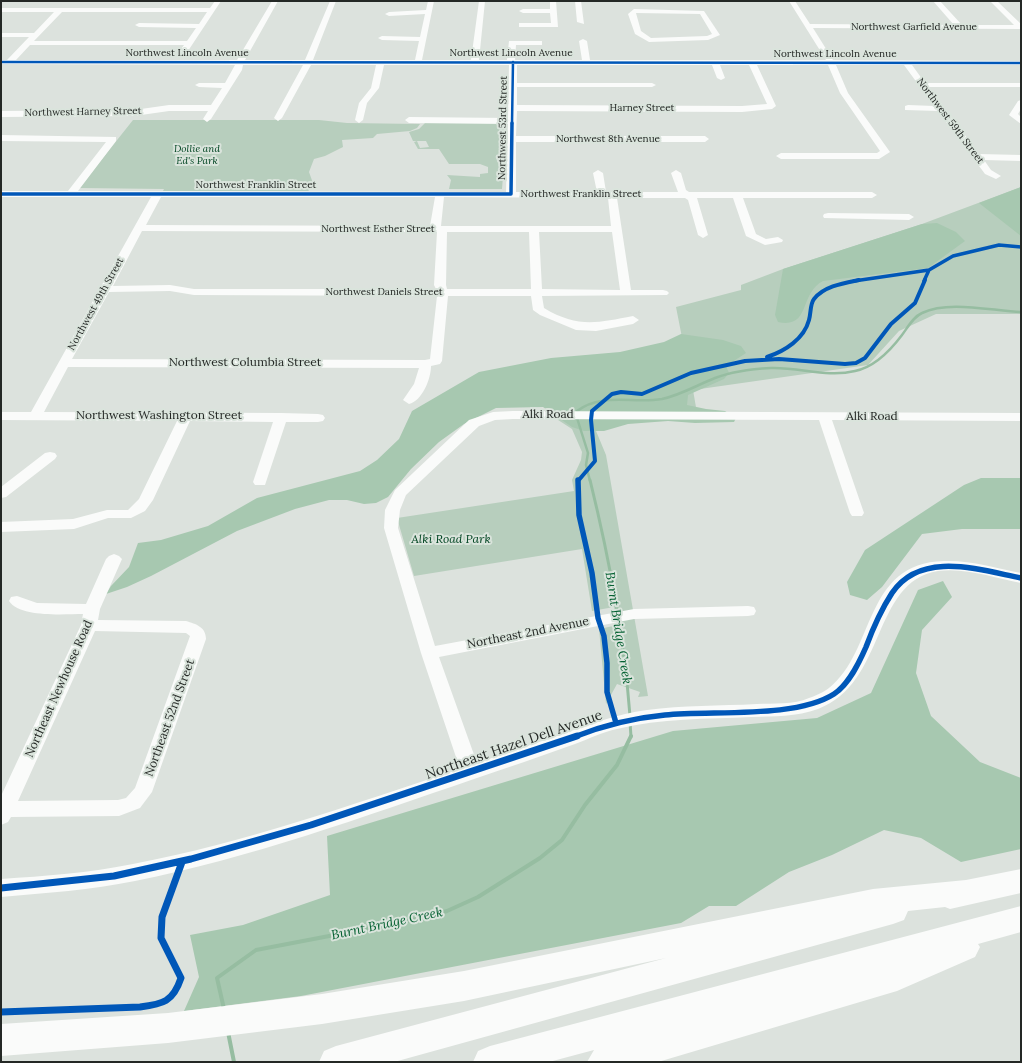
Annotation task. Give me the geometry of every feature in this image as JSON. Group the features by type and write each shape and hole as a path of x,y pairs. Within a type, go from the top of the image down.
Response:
{"highway":[{"path":"336,1062 965,892 1021,881"},
{"path":"1,1040 168,1028 343,1006 464,986 873,902 965,892"},
{"path":"490,1062 1021,920"},
{"path":"604,1062 897,977 1021,920"}],"street":[{"path":"176,62 218,1"},
{"path":"207,119 238,70 240,62 275,1"},
{"path":"278,118 308,62 333,1"},
{"path":"418,62 430,1"},
{"path":"476,62 482,1"},
{"path":"522,25 555,25 553,1"},
{"path":"578,1 581,22"},
{"path":"781,156 879,156 885,152 844,93 831,62 792,1"},
{"path":"936,1 960,27"},
{"path":"993,1 1020,27"},
{"path":"1,10 212,10"},
{"path":"5,62 28,43 60,10"},
{"path":"524,11 554,11"},
{"path":"649,40 708,38 716,35 702,12 634,11 632,14 638,32 649,40 660,56"},
{"path":"389,14 428,12"},
{"path":"139,25 201,26"},
{"name":"Northwest Garfield Avenue","path":"808,26 1020,27"},
{"path":"1,35 36,35"},
{"path":"382,38 422,39"},
{"path":"583,41 586,62"},
{"name":"Northwest 53rd Street","path":"511,194 512,43 539,42"},
{"path":"28,43 189,43"},
{"name":"Northwest Lincoln Avenue","path":"5,62 586,62 660,56 715,62 906,62 1019,60"},
{"path":"359,120 363,103 375,88 381,62"},
{"path":"715,62 721,78"},
{"name":"Harney Street","path":"512,108 742,109 772,106 752,62"},
{"name":"Northwest 59th Street","path":"906,62 976,157 988,172 996,176"},
{"path":"199,85 228,86"},
{"path":"512,85 652,85"},
{"path":"923,85 1021,85"},
{"path":"1011,85 1021,94"},
{"path":"1021,103 1013,115 1021,122"},
{"name":"Northwest Harney Street","path":"1,114 134,113 169,108 214,108"},
{"path":"908,108 940,109"},
{"path":"409,120 512,121"},
{"path":"1,138 113,139 71,194"},
{"name":"Northwest 8th Avenue","path":"512,139 705,139"},
{"path":"976,157 1021,158"},
{"path":"598,173 607,194 618,229 626,293"},
{"path":"676,173 682,192 693,199 703,235"},
{"name":"Northwest 49th Street","path":"35,416 158,193"},
{"name":"Northwest Franklin Street","path":"1,194 872,195"},
{"path":"409,400 419,389 425,372 425,364 436,361 443,292 440,286 438,229 440,194"},
{"path":"736,195 751,236 765,242 778,240"},
{"path":"818,195 828,220 909,217"},
{"name":"Northwest Esther Street","path":"138,228 618,229"},
{"path":"534,229 536,293 539,310 550,317 576,326 596,327 633,320"},
{"name":"Northwest Daniels Street","path":"105,289 170,288 200,292 662,293"},
{"name":"Northwest Columbia Street","path":"65,363 425,364"},
{"name":"Alki Road","path":"471,773 429,653 391,528 390,516 393,505 400,493 474,423 493,416 513,415 1021,418"},
{"name":"Northwest Washington Street","path":"1,416 318,418"},
{"path":"1,527 66,525 107,514 131,514 140,508 146,500 184,420 184,416"},
{"path":"824,416 857,513"},
{"path":"260,482 281,417"},
{"path":"1,494 50,456"},
{"name":"Northeast Newhouse Road","path":"3,814 91,617 114,559"},
{"name":"Northeast Hazel Dell Avenue","path":"1,888 66,882 148,870 230,849 471,773 616,723 662,714 786,709 816,703 838,692 856,669 885,601 895,588 909,576 933,567 949,566 1021,578"},
{"path":"17,601 35,608 91,617"},
{"name":"Northeast 2nd Avenue","path":"429,653 634,614 748,611"},
{"name":"Northeast 52nd Street","path":"3,814 119,808 133,803 143,792 198,637 195,630 186,627 91,617"}],"green space":[{"name":"Dollie and Ed's Park","path":"133,120 319,120 347,123 420,124 417,128 410,131 377,134 373,138 342,140 343,147 325,156 314,159 309,172 314,186 308,191 163,191 164,189 79,188"},
{"path":"425,123 507,123 502,189 449,189 451,180 447,175 480,177 480,174 488,173 488,167 480,164 449,164 439,149 418,149 414,142 417,141 413,141 409,132 419,129","holes":["417,141 426,141 429,147 420,148"]},
{"name":"Alki Road Park","path":"1021,187 1021,314 936,314 899,331 868,365 693,390 697,413 589,414 606,455 648,696 638,697 640,692 617,684 606,704 599,629 618,625 614,607 592,611 582,549 414,576 397,518 574,491 572,480 581,460 582,452 572,429 555,418 689,373 676,307 741,290 741,285 783,269 922,224"},
{"path":"1021,187 1021,236 979,203"},
{"path":"937,223 956,232 965,241 928,268 823,281 810,293 804,309 796,320 788,323 778,322 775,315 783,269 922,224"},
{"path":"681,334 723,340 741,346 746,353 726,366 729,373 724,379 688,395 687,405 725,411 736,418 734,422 695,423 668,421 628,424 604,431 584,431 572,427 543,407 496,408 464,424 439,442 411,469 388,497 376,503 364,504 347,500 329,500 295,509 237,531 151,576 127,587 106,594 111,586 129,567 138,543 161,540 208,526 257,498 360,471 377,460 399,439 412,411 479,372 551,358 620,352 664,342"},
{"path":"981,478 1021,478 1021,529 962,529 922,534 882,587 867,600 850,595 847,582 865,550 964,485"},
{"path":"943,581 952,597 922,630 916,673 931,716 980,762 1021,778 1021,849 961,862 921,838 884,830 832,855 789,872 736,906 709,906 681,923 301,996 184,1011 199,977 190,935 243,925 330,895 327,836 673,731 817,718 871,693 918,590"}],"waterway":[{"name":"Burnt Bridge Creek","path":"590,481 586,465 588,453 577,418 577,411 587,405 607,400 662,399 722,376 750,370 782,368 824,373 845,373 855,371 869,366 882,358 913,320 922,313 933,309 945,307 971,307 1021,312"},
{"name":"Burnt Bridge Creek","path":"590,480 615,597 624,657 630,716"},
{"name":"Burnt Bridge Creek","path":"630,722 631,736"},
{"name":"Burnt Bridge Creek","path":"224,1009 217,978 256,950 418,919 447,911 478,897 540,858 562,840 585,805 617,765 631,736"},
{"name":"Burnt Bridge Creek","path":"228,1032 234,1062"}],"cycle path":[{"path":"1,62 1021,63"},
{"path":"1,194 511,194 513,62"},
{"path":"616,723 607,692 607,663 604,636 598,618 592,573 579,515 577,490 578,479 592,466 595,461 591,420 592,411 612,394 621,392 642,394 691,373 745,361 779,359 845,364 856,363 865,358 891,324 915,303 929,270 953,256 986,247 999,245 1021,247"},
{"path":"767,357 785,349 797,340 808,323 814,299 822,292 850,281 929,270"},
{"path":"1,888 114,876 151,869 231,849 351,812 494,765 617,722 649,716 780,709 813,704 835,693 850,676 862,656 881,611 893,591 909,576 932,567 954,566 1021,578"},
{"path":"1,1012 140,1007 156,1005 167,1001 175,993 181,978 161,938 162,917 182,862"}]}
